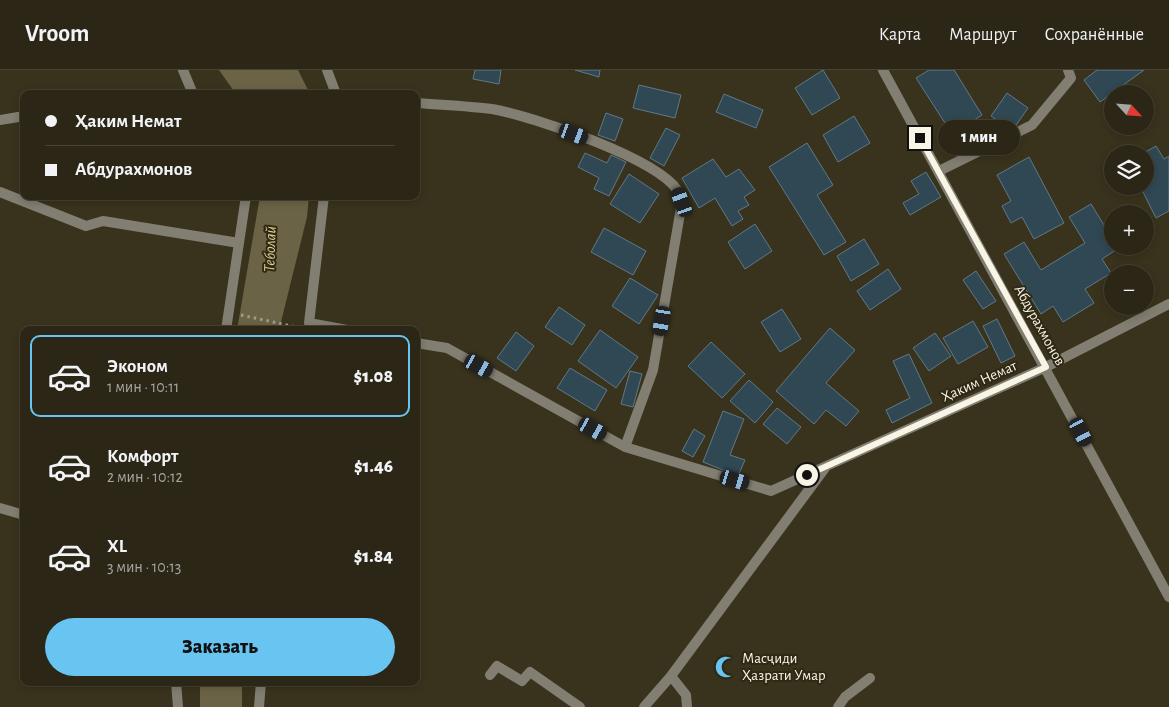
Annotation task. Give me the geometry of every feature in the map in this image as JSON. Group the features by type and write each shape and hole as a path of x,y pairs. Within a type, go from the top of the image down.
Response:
{"street":[{"path":"182,70 191,90"},
{"path":"327,70 334,90"},
{"name":"Абдурахмонов","path":"883,70 1046,367 1169,597"},
{"path":"939,171 1032,125 1071,78 1068,70"},
{"path":"420,103 493,110 556,128 610,147 647,165 678,191 682,202 653,370 625,447"},
{"path":"0,120 20,117"},
{"path":"0,192 20,200"},
{"path":"20,200 86,226 103,221 239,243"},
{"path":"227,326 245,200"},
{"path":"307,326 323,200"},
{"name":"Ҳаким Немат","path":"420,343 447,348 625,447 771,491 1046,367 1169,304"},
{"path":"644,707 671,676 825,467"},
{"path":"0,508 20,514"},
{"path":"490,675 497,666 522,681 530,672 580,707"},
{"path":"671,676 686,695 686,707"},
{"path":"838,707 845,698 870,678"},
{"path":"176,686 178,707"},
{"path":"260,686 260,707"}],"path":[{"path":"237,314 289,325"}],"water":[{"path":"219,70 298,70 308,90 233,90"},
{"name":"Теболай","path":"259,200 309,200 307,217 280,326 238,326"},
{"path":"200,686 242,686 242,707 200,707"}],"building":[{"path":"475,70 501,70 499,84 473,79"},
{"path":"575,70 600,70 599,77"},
{"path":"823,70 840,98 812,115 795,88"},
{"path":"929,70 954,70 982,115 952,134 916,78"},
{"path":"1097,70 1144,70 1123,85 1104,85 1104,99 1100,102 1084,80"},
{"path":"639,85 681,95 675,118 633,108"},
{"path":"1007,93 1028,108 1012,131 991,116"},
{"path":"724,94 763,110 756,128 716,112"},
{"path":"606,113 623,119 615,141 598,135"},
{"path":"854,116 870,143 838,162 823,135"},
{"path":"666,128 680,135 664,166 650,158"},
{"path":"807,143 833,185 817,195 846,242 824,255 769,167"},
{"path":"1156,146 1164,159 1169,156 1169,211 1156,218 1154,205 1150,205 1144,195 1154,195 1154,147"},
{"path":"585,153 607,163 611,155 626,162 609,196 594,189 599,178 578,167"},
{"path":"1029,157 1064,223 1034,239 1022,217 1011,223 1002,206 1011,201 997,175"},
{"path":"713,159 726,177 739,169 755,190 744,197 749,205 738,211 743,219 732,226 715,198 699,208 682,178"},
{"path":"926,172 941,197 910,215 903,203 919,194 911,181"},
{"path":"629,174 659,194 640,223 610,204"},
{"path":"1091,204 1104,225 1104,255 1108,255 1102,259 1106,265 1104,265 1104,277 1085,289 1094,303 1063,322 1053,306 1041,314 1004,254 1024,242 1041,270 1085,243 1069,217"},
{"path":"755,224 772,251 745,269 728,242"},
{"path":"604,228 646,251 633,275 591,252"},
{"path":"864,239 879,264 851,281 837,256"},
{"path":"888,269 901,289 870,310 857,291"},
{"path":"976,271 996,301 983,309 963,280"},
{"path":"630,278 658,295 639,324 612,306"},
{"path":"559,307 585,325 572,345 545,327"},
{"path":"782,309 801,339 780,352 761,322"},
{"path":"997,319 1015,356 1001,363 983,326"},
{"path":"973,321 988,347 958,364 943,338"},
{"path":"830,328 855,350 826,383 859,411 846,426 826,410 814,424 776,391"},
{"path":"600,330 638,357 616,388 578,361"},
{"path":"516,332 534,346 516,371 497,358"},
{"path":"935,333 951,356 929,371 913,348"},
{"path":"711,342 745,374 722,398 688,366"},
{"path":"909,354 932,403 892,423 886,410 910,398 893,361"},
{"path":"570,368 607,390 595,411 557,388"},
{"path":"630,371 642,374 633,407 621,404"},
{"path":"749,380 773,402 755,423 730,401"},
{"path":"777,408 801,427 787,444 763,424"},
{"path":"723,411 744,419 730,455 745,460 738,476 703,462"},
{"path":"694,429 705,436 693,457 682,451"}],"place":[{"name":"Масҷиди Ҳазрати Умар","path":"726,667"}],"route":[{"path":"807,475 1046,367 920,138"}]}
